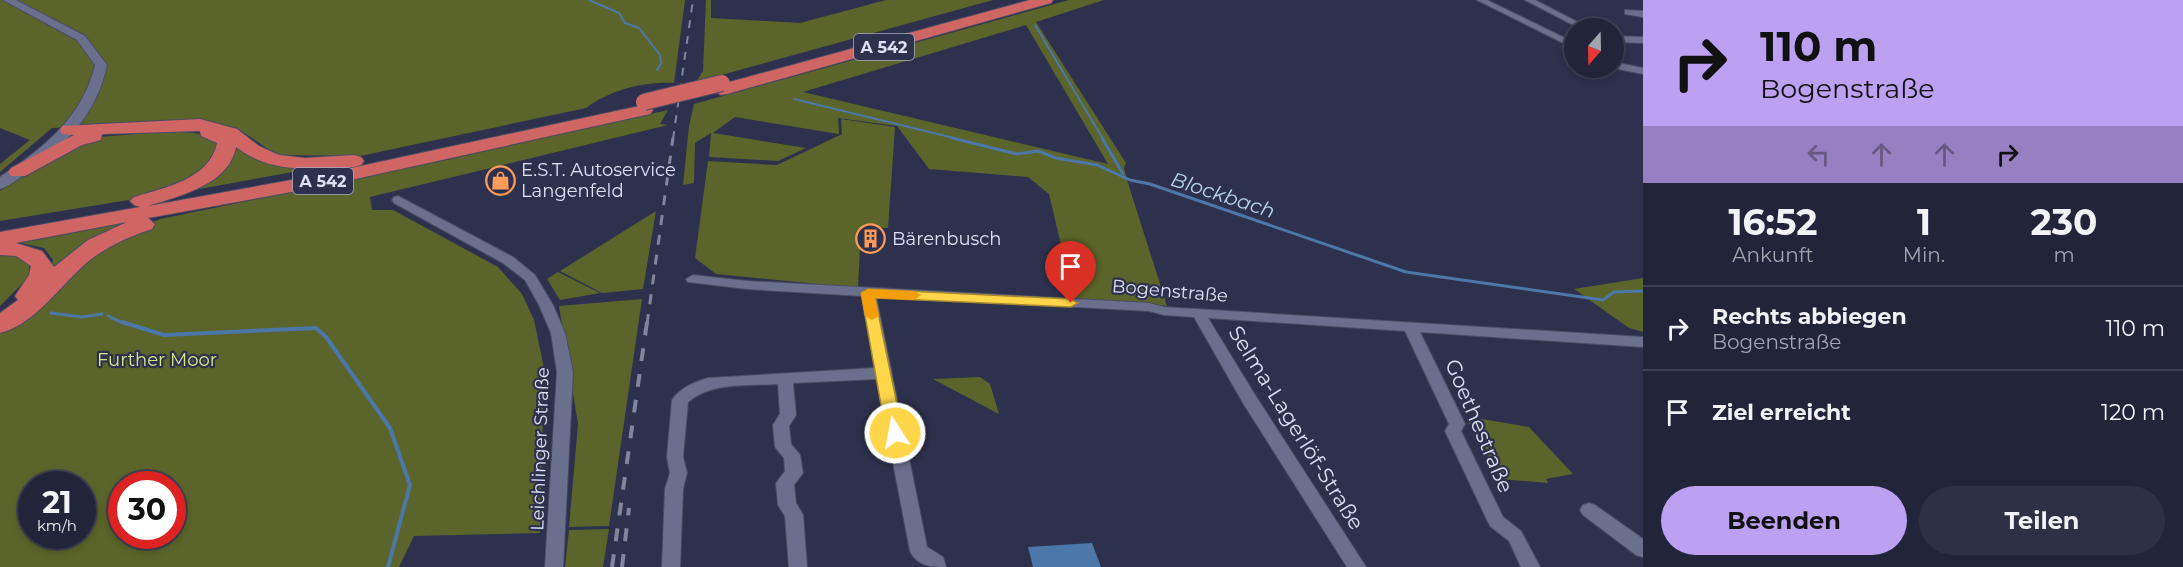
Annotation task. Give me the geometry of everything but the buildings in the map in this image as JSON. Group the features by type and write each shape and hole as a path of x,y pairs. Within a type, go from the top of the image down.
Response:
{"highway":[{"name":"A 542","path":"721,87 1023,0"},
{"name":"A 542","path":"0,239 320,181 721,87 1046,0"},
{"name":"A 542","path":"0,229 123,209 416,153 644,106"},
{"path":"66,133 186,125 216,128 230,133 263,156 305,164 416,153"},
{"path":"66,133 103,135 192,129 223,138 227,144 224,160 203,177 123,209"},
{"path":"18,172 75,141 103,135"},
{"path":"0,325 22,311 81,256 120,233 167,217 320,181"},
{"path":"0,248 21,249 36,255 43,265 36,285 25,298 0,317"}],"main road":[{"path":"0,184 66,133 89,105 99,84 101,65 81,38 8,0"}],"street":[{"path":"1481,0 1564,41"},
{"path":"1529,0 1565,18"},
{"path":"1628,12 1643,15"},
{"path":"1624,39 1643,40"},
{"path":"1638,71 1643,80"},
{"name":"Leichlinger Straße","path":"398,200 508,260 530,278 546,305 558,333 565,372 554,567"},
{"name":"Bogenstraße","path":"693,279 868,293 1149,308 1643,342"},
{"path":"868,293 918,551 936,563 937,567"},
{"name":"Selma-Lagerlöf-Straße","path":"1198,313 1249,399 1357,567"},
{"name":"Goethestraße","path":"1410,327 1457,424 1453,431 1497,522 1515,536 1531,567"},
{"path":"671,567 674,489 678,482 679,462 675,457 680,400 692,390 708,383 882,373"},
{"path":"785,379 788,415 781,425 783,447 792,454 794,473 785,483 787,506 794,515 798,567"},
{"path":"1589,510 1643,549"}],"green space":[{"path":"0,0 685,0 674,83 628,88 606,96 586,108 360,156 277,155 237,128 203,120 52,128 0,172 0,164 30,140 0,128"},
{"path":"706,0 711,0 711,18 800,23 886,0 993,0 696,82 703,71"},
{"path":"1069,0 1104,0 1036,22 1126,163 1124,168 1127,180 1167,306 1074,300 1049,194 1028,177 929,169 897,126 838,118 839,134 735,117 713,133 806,148 778,161 709,157 711,133 695,143 694,183 683,185 689,126 694,104","holes":["1026,25 1108,164 803,92"]},
{"name":"Further Moor","path":"668,110 660,124 668,125 370,197 372,210 393,210 498,267 522,294 534,320 544,368 540,533 414,536 399,567 0,567 0,329 76,266 116,240 160,219 446,160"},
{"path":"841,119 895,127 888,228 861,227 858,288 716,274 695,258 708,161 777,165 842,134"},
{"path":"174,131 210,135 220,140 208,171 147,197 0,221 0,191 45,161 99,137"},
{"path":"236,142 250,155 320,167 172,194 223,167 233,156"},
{"path":"656,211 643,289 602,293 560,271"},
{"path":"145,219 47,281 53,260 44,248 21,243"},
{"path":"0,254 10,254 29,261 29,277 0,306"},
{"path":"558,272 600,293 560,300 547,279"},
{"path":"1643,278 1643,332 1629,328 1574,289"},
{"path":"642,299 609,526 569,527 578,424 559,306"},
{"path":"980,377 990,384 999,414 933,379"},
{"path":"1470,417 1529,427 1573,474 1546,479 1548,483 1500,479 1467,420"},
{"path":"609,529 603,567 565,567 569,530"}],"water":[{"path":"1092,543 1101,567 1033,567 1028,547"}],"waterway":[{"name":"Blockbach","path":"589,0 619,13 625,23 639,28 660,55 661,64 657,70"},
{"path":"1035,25 1103,139"},
{"name":"Blockbach","path":"794,99 958,139"},
{"name":"Blockbach","path":"952,138 1017,154 1038,151 1056,158 1097,165 1130,180 1150,184 1406,272 1603,300 1614,292 1643,291"},
{"path":"1102,138 1123,174"},
{"path":"51,313 82,317 102,314"},
{"path":"108,316 125,324"},
{"path":"122,322 164,335 316,328 326,337 390,428 410,485 388,567"}],"railway":[{"path":"673,139 693,0"},
{"path":"647,324 673,138"},
{"path":"612,567 647,322"},
{"path":"622,567 629,508"}],"slow traffic":[{"path":"872,316 868,293 914,295"}],"place":[{"name":"E.S.T. Autoservice Langenfeld","path":"500,180"},
{"name":"Bärenbusch","path":"871,239"}],"route":[{"path":"895,433 868,293 1071,303"}]}
